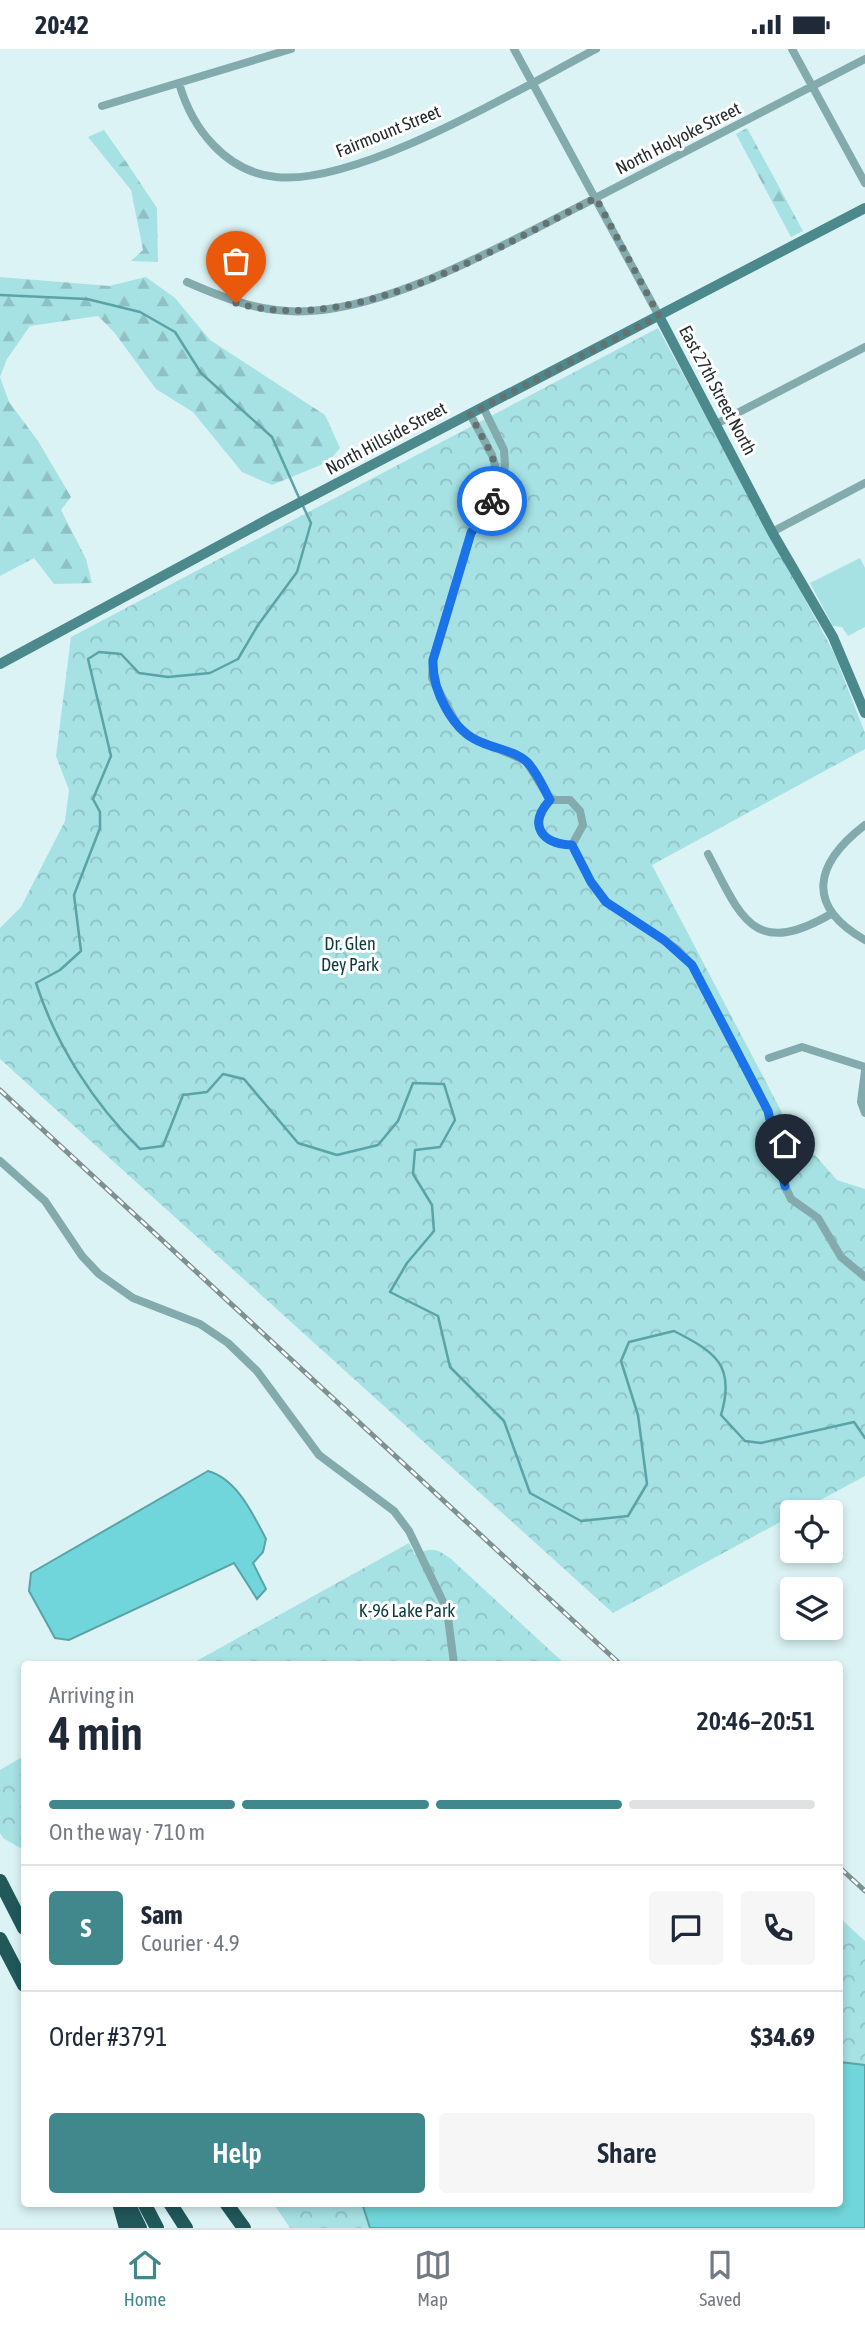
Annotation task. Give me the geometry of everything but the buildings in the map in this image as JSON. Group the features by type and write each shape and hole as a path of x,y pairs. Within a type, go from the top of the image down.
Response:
{"highway":[{"path":"0,1872 21,1904"},
{"path":"0,1881 21,1922"},
{"path":"0,1939 21,1979"},
{"path":"120,2207 126,2228"},
{"path":"130,2207 140,2228"},
{"path":"146,2207 157,2228"},
{"path":"172,2207 184,2228"},
{"path":"229,2207 244,2228"}],"main road":[{"name":"North Hillside Street","path":"0,664 272,517 865,208"},
{"name":"East 27th Street North","path":"659,316 772,532 833,638 865,713"}],"street":[{"path":"102,106 292,49"},
{"name":"East 27th Street North","path":"514,49 659,316"},
{"name":"Fairmount Street","path":"179,83 203,135 222,155 247,169 276,177 315,175 365,161 421,139 596,49"},
{"path":"792,49 865,183"},
{"name":"North Holyoke Street","path":"187,282 254,308 309,311 333,309 418,282 482,257 865,59"},
{"path":"716,424 865,347"},
{"path":"483,407 504,450 505,465 500,486 471,533 433,660 432,678 460,728 468,737 526,761 550,800"},
{"path":"470,414 492,455 500,486"},
{"path":"772,532 865,484"},
{"path":"550,800 570,800 580,811 583,825 572,845"},
{"path":"550,800 539,818 539,829 544,838 554,844 572,845"},
{"path":"865,825 843,844 828,868 823,897 831,914 841,926 865,940"},
{"path":"572,845 591,882 606,902 677,949 692,965 768,1111 785,1186 791,1199 818,1218 841,1257 865,1277"},
{"path":"708,854 740,912 763,931 785,934 798,931 831,914"},
{"path":"769,1058 802,1047 865,1069 861,1102 865,1113"},
{"path":"0,1161 45,1201 82,1256 99,1274 133,1298 200,1324 228,1343 257,1371 319,1455 394,1511 409,1531 447,1610 454,1661"}],"green space":[{"path":"747,128 803,231 791,237 736,134"},
{"path":"104,130 125,160 114,169 88,137"},
{"path":"125,160 157,208 158,262 131,261 143,250 131,190 114,169"},
{"path":"0,277 109,286 146,277 175,298 210,340 325,415 340,448 328,462 272,485 242,472 193,412 156,389 114,332 98,316 30,326 7,359 0,377"},
{"name":"Dr. Glen Dey Park","path":"658,328 834,653 865,733 865,749 652,865 789,1126 837,1180 865,1189 865,1476 820,1500 780,1500 780,1522 613,1613 0,1059 0,928 21,907 65,821 69,790 56,756 71,637"},
{"path":"0,377 9,402 38,441 71,497 61,510 86,559 92,583 54,584 34,558 0,576"},
{"path":"860,558 865,568 865,627 848,636 842,627 833,626 810,583"},
{"name":"K-96 Lake Park","path":"409,1543 415,1555 433,1550 450,1558 562,1661 196,1661"},
{"path":"21,1758 21,1848 3,1838 0,1833 0,1770"},
{"path":"843,1921 865,1941 865,2228 290,2228 276,2207 843,2207"}],"shaded area":[{"path":"208,1471 236,1489 266,1539 263,1552 253,1563 266,1589 257,1599 234,1563 69,1640 55,1638 29,1591 31,1573"},
{"path":"843,2062 865,2065 865,2228 370,2228 363,2207 843,2207"}],"waterway":[{"path":"0,295 87,299 140,312 175,332 201,373 272,437 300,500"},
{"path":"303,506 311,523 297,572 258,625 238,659 210,673 168,677 139,673 121,654 99,652 88,659 111,756 93,799 100,812 100,828 74,895 81,951 60,970 36,983 54,1029 78,1072 107,1113 140,1149 163,1146 183,1095 207,1092 223,1074 244,1079 298,1143 337,1155 378,1145 398,1121 413,1083 444,1084 455,1120 440,1147 415,1150 413,1174 432,1205 434,1231 407,1263 390,1292 438,1316 450,1367 504,1421 530,1493 581,1521 628,1516 647,1484 638,1415 621,1361 629,1342 674,1331 711,1354 724,1372 726,1384 721,1415 745,1441 761,1443 854,1422 865,1438"}],"railway":[{"path":"0,1090 617,1661"},
{"path":"843,1871 865,1891"}],"way so far":[{"path":"236,303 277,311 309,311 333,309 370,299 482,257 596,198 659,316 470,414 497,469 500,486 492,501"}],"route":[{"path":"492,501 471,533 433,660 432,678 452,719 468,737 526,761 538,777 550,800 543,807 539,818 539,829 544,838 554,844 572,845 591,882 606,902 677,949 692,965 768,1111 785,1186"}]}
